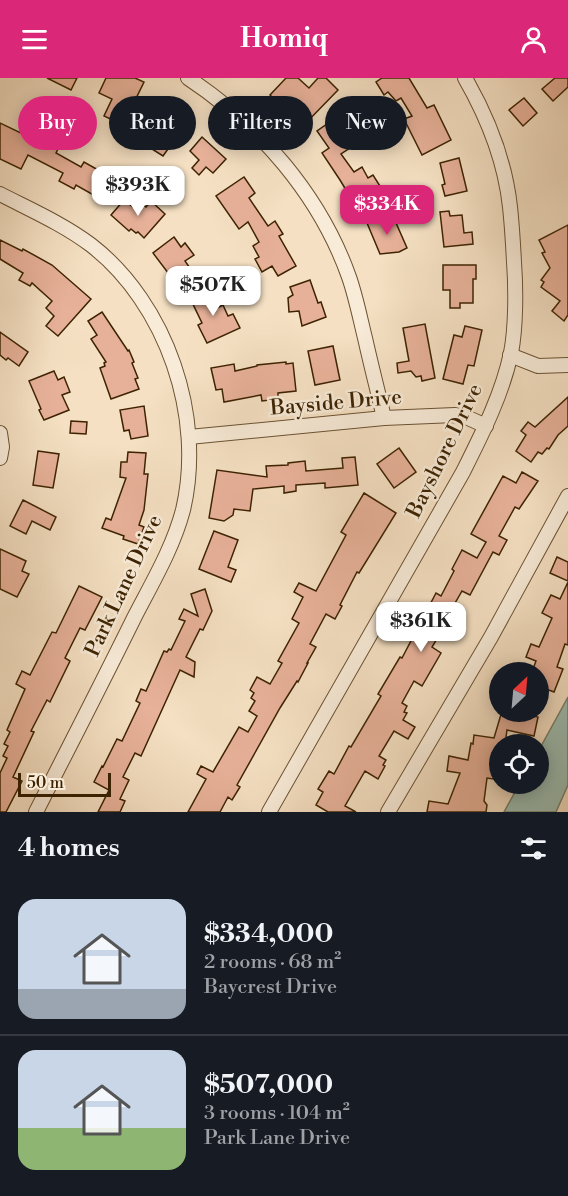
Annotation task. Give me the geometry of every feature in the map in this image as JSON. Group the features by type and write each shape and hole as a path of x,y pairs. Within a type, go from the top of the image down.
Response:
{"street":[{"path":"188,78 226,105 269,147 307,195 324,222 340,254 354,294 384,418"},
{"name":"Bayshore Drive","path":"268,812 463,472 486,426 510,355 515,285 507,185 493,134 465,78"},
{"name":"Park Lane Drive","path":"0,194 80,238 104,256 124,277 150,313 174,362 189,437 185,498 175,535 36,812"},
{"path":"510,355 538,366 568,365"},
{"name":"Bayside Drive","path":"189,437 384,418 455,415 486,426"},
{"path":"0,433 2,447 0,458"},
{"path":"388,812 491,637 568,496"}],"water":[{"path":"568,697 568,785 556,812 504,812 514,794 549,794 548,734"}],"building":[{"path":"47,78 77,78 71,90"},
{"path":"106,78 135,78 144,82 137,96 109,98 99,93"},
{"path":"286,78 298,78 309,88 318,78 326,78 338,90 332,96 325,96 325,103 313,116 313,96 270,95"},
{"path":"382,78 409,78 427,108 434,105 451,140 422,155 407,125 407,118 412,116 407,108 407,96 392,96 388,92 384,95 376,82"},
{"path":"555,78 568,78 568,87 553,101 542,89"},
{"path":"524,98 537,113 523,126 509,110"},
{"path":"109,105 109,118 104,116"},
{"path":"0,123 18,132 18,150 58,150 56,153 81,167 84,162 100,171 96,176 106,181 97,197 76,185 74,189 59,181 63,173 28,155 21,169 0,159"},
{"path":"325,125 325,142 317,131"},
{"path":"202,137 208,142 208,150 216,150 226,159 213,173 206,167 199,175 192,168 199,160 190,151 196,150 196,144"},
{"path":"154,150 167,150 163,156"},
{"path":"326,150 347,150 341,154 354,172 362,167 368,178 373,175 385,194 366,206 356,191 349,195 322,153"},
{"path":"459,158 467,191 445,196 440,163"},
{"path":"244,177 255,193 249,198 268,226 275,221 283,234 279,236 296,266 278,276 272,266 262,272 255,259 259,257 253,246 259,242 248,222 239,229 216,196"},
{"path":"124,200 133,207 138,201 146,207 151,201 165,214 144,238 138,232 131,229 129,231 111,215"},
{"path":"449,211 450,216 462,215 464,233 472,232 473,244 444,247 440,212"},
{"path":"393,216 407,248 399,252 380,254 367,223 382,217 383,220"},
{"path":"568,225 568,315 564,321 552,311 560,301 541,287 544,282 541,280 550,268 542,253 545,252 539,240"},
{"path":"174,237 181,247 185,243 194,255 185,261 194,274 178,286 153,253"},
{"path":"0,240 22,251 23,249 52,265 91,299 58,336 46,326 54,316 46,308 52,301 32,283 30,286 19,280 23,273 0,259"},
{"path":"443,265 476,265 476,279 473,279 473,303 460,303 460,308 450,308 450,290 443,290"},
{"path":"310,280 326,317 302,326 299,311 289,312 288,298 293,295 290,287"},
{"path":"208,289 217,308 223,305 228,316 233,314 240,328 207,343 198,325 202,323 190,298"},
{"path":"102,312 129,350 138,378 135,379 139,389 111,399 100,368 105,366 106,362 91,339 97,335 88,321"},
{"path":"425,324 435,378 422,381 421,376 416,377 411,371 398,373 397,363 409,361 403,328"},
{"path":"465,326 482,330 474,366 468,365 463,384 443,379 454,335 462,337"},
{"path":"0,332 28,352 19,366 0,355"},
{"path":"333,346 340,380 315,385 308,351"},
{"path":"286,362 286,364 293,363 296,391 278,393 278,399 262,401 261,395 224,402 222,389 216,390 211,368 234,364 235,371 257,365"},
{"path":"54,371 58,380 64,377 70,392 62,395 69,410 44,420 29,381"},
{"path":"568,397 568,426 558,435 549,449 547,448 542,454 538,452 531,462 516,451 526,435 521,431 528,422 535,427"},
{"path":"144,406 148,436 131,439 129,430 124,431 120,410"},
{"path":"71,421 87,422 86,434 70,433"},
{"path":"399,448 416,472 394,488 377,464"},
{"path":"38,451 59,454 53,488 33,485"},
{"path":"128,452 146,453 144,474 148,474 144,510 139,525 144,527 138,544 102,528 106,518 111,520 126,478 120,477 121,462 127,462"},
{"path":"355,457 358,485 325,488 325,483 296,485 296,491 284,493 284,486 253,489 250,511 234,509 233,515 224,521 209,518 217,470 267,477 266,466 288,465 288,463 305,461 306,471 343,468 342,458"},
{"path":"522,472 538,481 519,509 515,507 499,536 507,540 499,555 493,552 470,595 462,591 442,626 444,627 432,647 441,653 422,686 414,681 402,703 407,706 404,712 407,713 403,720 415,727 408,739 394,731 379,756 386,760 378,779 365,771 345,806 356,812 328,812 316,805 323,792 318,789 329,771 334,774 349,746 351,747 381,696 378,694 400,657 402,658 436,593 441,596 462,550 477,558 486,542 471,534 503,476 516,483"},
{"path":"364,493 396,513 359,573 357,572 335,619 326,614 310,644 316,647 308,663 237,785 240,787 232,800 228,797 220,812 188,812 206,779 197,774 201,766 213,772 239,727 248,732 257,716 249,711 255,701 251,698 254,693 250,690 257,677 270,684 282,663 278,661 299,623 292,619 303,597 294,592 299,583 316,591 346,535 341,532"},
{"path":"23,500 56,517 50,530 32,521 26,534 10,526"},
{"path":"214,531 238,540 228,567 236,570 231,582 199,569"},
{"path":"0,549 26,561 22,571 29,574 17,597 0,589"},
{"path":"557,557 568,562 568,581 550,573"},
{"path":"568,582 568,645 565,644 557,667 563,669 554,692 549,690 549,662 536,662 526,657 531,644 539,647 552,618 542,613 551,595 560,599"},
{"path":"79,586 102,597 85,630 80,628 65,658 70,661 50,702 47,700 31,731 34,732 13,777 22,781 6,812 0,812 0,773 7,758 3,756 8,746 4,744 10,732 7,730 25,689 16,684 22,671 30,675 52,632 56,633"},
{"path":"205,589 212,611 186,657 195,662 194,677 180,670 141,756 135,753 123,777 129,780 120,799 125,801 120,812 98,812 109,790 94,782 117,739 122,741 140,703 136,701 141,689 146,691 164,651 171,650 185,621 179,619 184,609 198,616 191,594"},
{"path":"499,722 537,722 534,734 507,730 506,734 495,734"},
{"path":"474,735 489,737 489,778 487,778 484,801 487,805 486,812 427,812 429,801 448,804 460,773 447,771 449,756 468,760"}]}
